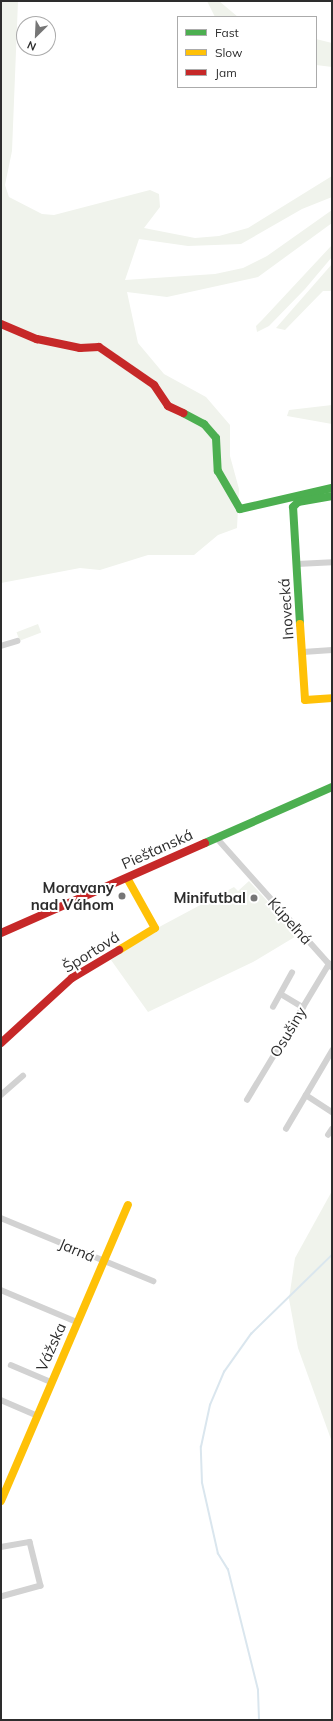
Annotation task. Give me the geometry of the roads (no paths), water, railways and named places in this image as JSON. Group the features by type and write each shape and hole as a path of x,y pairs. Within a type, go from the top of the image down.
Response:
{"street":[{"path":"1,324 37,339 80,348 99,347 154,385 168,406 204,424 216,438 218,471 240,509 332,488"},
{"name":"Inovecká","path":"332,496 298,502 293,507 305,700 332,698"},
{"name":"Inovecká","path":"297,564 332,562"},
{"path":"1,646 17,641"},
{"path":"303,652 332,650"},
{"name":"Piešťanská","path":"1,933 332,787"},
{"name":"Kúpeľná","path":"217,838 330,965"},
{"name":"Športová","path":"1,1043 72,978 155,928 127,878"},
{"name":"Osušiny","path":"247,1100 330,965"},
{"name":"Osušiny","path":"273,1007 292,973"},
{"path":"281,994 303,1007"},
{"path":"286,1129 332,1051"},
{"path":"1,1095 23,1076"},
{"path":"306,1095 332,1112"},
{"path":"328,1135 332,1129"},
{"name":"Vážska","path":"1,1500 128,1205"},
{"name":"Jarná","path":"1,1219 153,1281"},
{"path":"1,1290 77,1322"},
{"path":"11,1365 51,1382"},
{"path":"1,1400 38,1416"},
{"path":"1,1547 30,1542 41,1586 1,1597"}],"waterway":[{"path":"259,1720 258,1690 228,1570 218,1554 202,1483 201,1447 210,1405 224,1372 251,1334 332,1255"}],"place":[{"name":"Moravany nad Váhom","path":"122,896"},
{"name":"Minifutbal","path":"254,898"}]}
